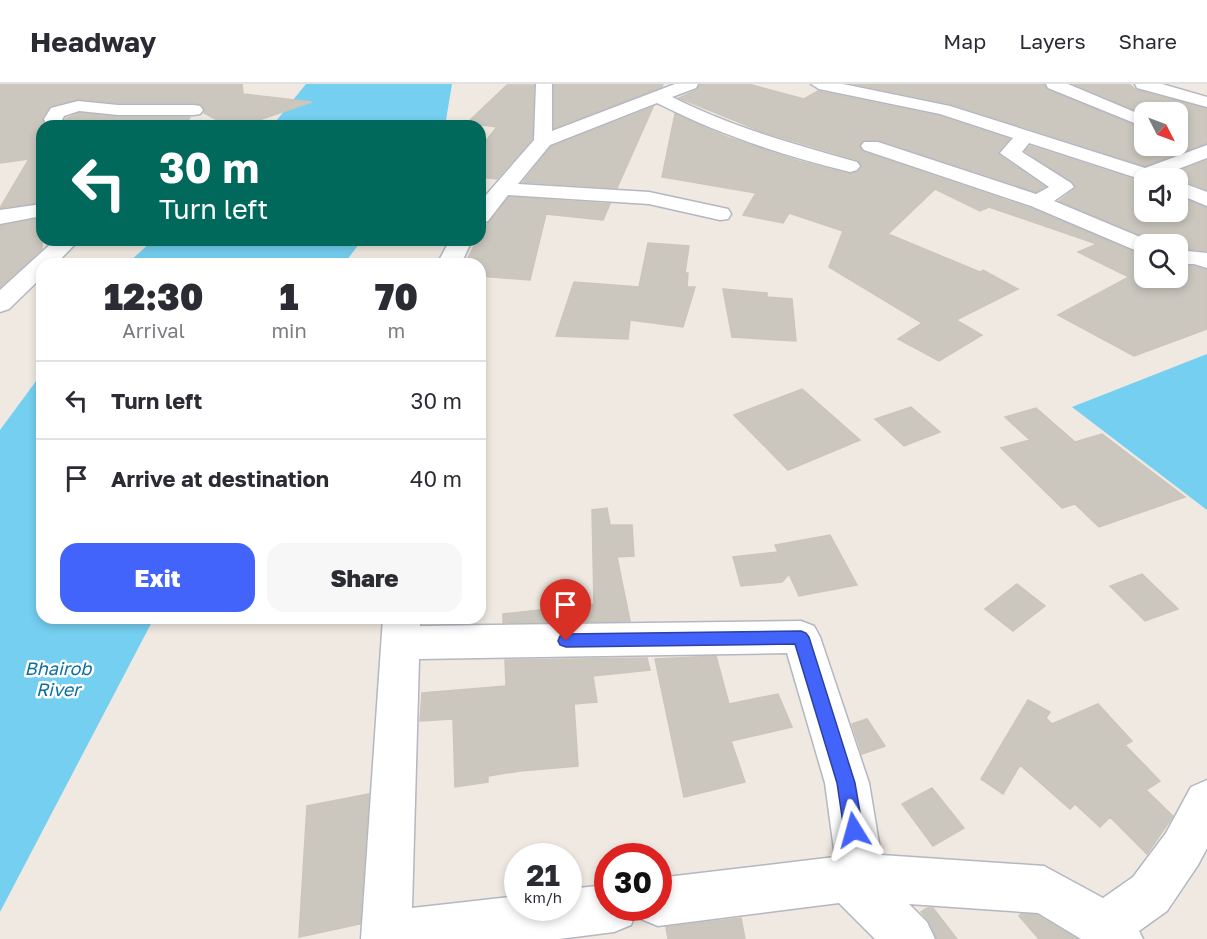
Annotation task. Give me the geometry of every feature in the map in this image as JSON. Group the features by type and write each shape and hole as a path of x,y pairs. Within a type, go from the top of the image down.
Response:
{"street":[{"path":"543,141 544,84"},
{"path":"486,209 543,141 690,84"},
{"path":"819,84 944,110 1134,171"},
{"path":"1054,84 1134,118"},
{"path":"1143,84 1207,102"},
{"path":"53,120 57,112 78,106 190,120 201,93"},
{"path":"657,96 708,122 751,138 850,166"},
{"path":"1026,136 1010,153 1064,187 1038,202"},
{"path":"1188,140 1207,149"},
{"path":"871,146 1038,202 1134,243"},
{"path":"1169,168 1207,149"},
{"path":"504,189 649,198 720,214"},
{"path":"1188,191 1207,200"},
{"path":"0,217 36,211"},
{"path":"48,258 62,246"},
{"path":"1188,257 1197,257 1207,261"},
{"path":"0,303 36,270"},
{"path":"594,911 386,938 402,630 801,637 846,783 854,878 910,939"},
{"path":"672,900 854,878 1044,890 1112,932 1150,894 1182,849 1207,802"}],"water":[{"path":"306,84 452,84 446,120 277,120"},
{"path":"146,246 358,246 348,258 134,258"},
{"path":"1207,354 1207,510 1072,407"},
{"name":"Bhairob River","path":"36,381 36,624 151,624 0,912 0,430"}],"building":[{"path":"0,84 242,84 243,94 312,102 259,120 217,120 204,113 202,105 194,103 118,103 78,99 50,106 43,120 36,120 36,203 0,208 29,159 0,163"},
{"path":"554,84 663,84 662,87 554,128"},
{"path":"700,84 748,84 804,99 818,91 939,116 1009,139 998,152 999,155 1045,187 1036,192 879,140 864,140 859,146 863,152 1030,208 1134,252 1134,288 1188,288 1188,266 1207,270 1207,329 1134,356 1058,315 1129,277 1078,252 1097,244 989,207 980,211 935,189 888,234 980,272 983,270 1018,289 956,320 982,335 939,361 898,339 922,323 829,267 843,231 789,213 783,223 743,215 756,193 662,177 675,114 727,137 799,161 849,174 858,172 862,167 858,160 763,132 679,98 697,90"},
{"path":"854,84 1044,84 1047,90 1134,125 1134,156 1172,156 1145,166 951,104"},
{"path":"1074,84 1129,84 1136,90 1181,102 1134,102 1134,110"},
{"path":"507,85 534,85 532,139 497,179 486,178 486,141 497,127 486,126 486,120 470,120"},
{"path":"1188,104 1207,109 1207,143 1188,150"},
{"path":"653,107 617,188 523,182 551,147"},
{"path":"79,113 118,117 190,117 188,120 65,119"},
{"path":"1030,146 1134,179 1134,222 1188,222 1188,200 1207,208 1207,251 1188,249 1188,234 1139,234 1059,201 1076,186 1025,151"},
{"path":"1207,160 1207,190 1188,182 1186,168"},
{"path":"509,197 610,204 603,220 546,214 530,280 486,276 486,258 468,258 474,246 486,246 486,224 490,222"},
{"path":"36,219 36,246 42,246 42,249 0,287 0,226"},
{"path":"648,243 689,246 685,273 688,273 687,287 695,287 683,327 630,320 628,339 556,336 574,282 639,287"},
{"path":"723,289 767,293 767,297 792,299 796,341 732,337"},
{"path":"802,389 860,440 788,470 734,415"},
{"path":"911,407 940,432 904,446 875,419"},
{"path":"1036,408 1075,442 1102,434 1185,497 1099,527 1075,504 1062,508 1001,448 1030,440 1005,417"},
{"path":"607,508 610,525 632,525 634,556 617,557 630,621 503,623 503,614 594,604 592,510"},
{"path":"830,535 857,585 799,596 789,574 782,582 741,586 733,557 778,552 775,545"},
{"path":"1142,574 1178,609 1145,621 1110,586"},
{"path":"1017,584 1045,606 1013,631 985,609"},
{"path":"716,656 729,704 778,694 792,727 731,741 745,782 684,797 655,659"},
{"path":"647,658 650,670 593,676 597,702 574,704 578,766 488,776 488,782 455,787 453,719 420,721 422,693 506,686 505,660"},
{"path":"1028,700 1050,712 1046,718 1052,724 1098,704 1132,741 1125,745 1160,781 1146,790 1173,816 1147,854 1110,817 1100,827 1075,804 1070,809 1020,765 1003,794 981,779"},
{"path":"867,719 885,746 862,754 852,724"},
{"path":"932,788 964,828 933,846 902,804"},
{"path":"369,794 360,924 299,937 307,806"},
{"path":"927,908 933,908 957,939 937,939 929,921 921,912"},
{"path":"1021,914 1037,915 1077,939 1039,939 1019,916"},
{"path":"741,918 745,939 668,939 666,927"}],"route":[{"path":"566,641 801,637 846,783 854,830"}]}
